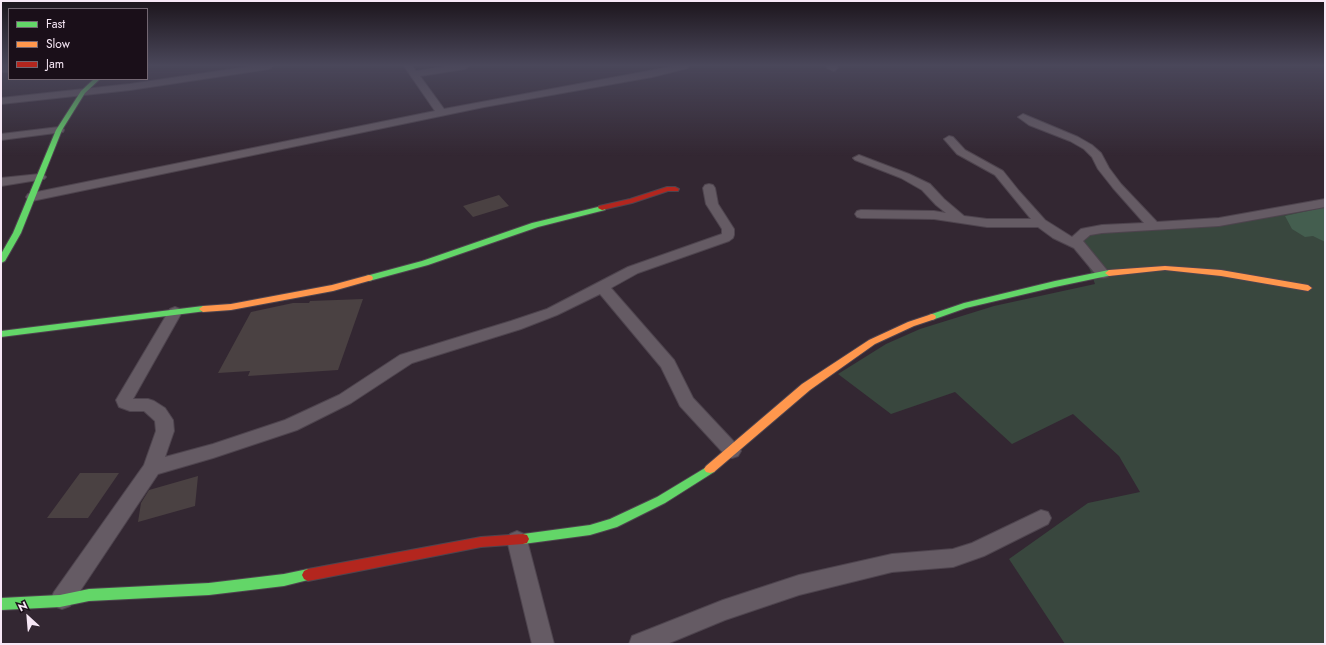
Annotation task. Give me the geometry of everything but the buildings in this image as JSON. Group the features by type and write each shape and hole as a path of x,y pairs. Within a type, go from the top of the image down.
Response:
{"street":[{"path":"1,101 46,96"},
{"path":"1,261 16,233 70,109 80,96"},
{"path":"430,96 442,113"},
{"path":"32,197 528,96"},
{"path":"1023,117 1033,124 1074,139 1088,147 1097,155 1104,169 1117,186 1153,225"},
{"path":"1,137 60,130"},
{"path":"949,140 961,152 999,173 1015,194 1041,223 1058,235 1079,245"},
{"path":"859,158 905,176 926,187 940,202 959,218"},
{"path":"1,182 40,177"},
{"path":"152,468 213,451 291,425 345,399 406,359 429,350 516,325 552,312 633,270 707,245 728,235 728,229 712,204 709,188"},
{"path":"1,334 175,312 231,307 333,288 425,263 535,225 632,201 667,189 674,189"},
{"path":"1103,274 1076,240 1086,232 1102,229 1225,221 1325,203"},
{"path":"861,214 934,214 987,223 1041,223"},
{"path":"1,604 60,601 89,595 209,589 284,580 481,542 517,540 590,530 614,523 702,475 806,387 872,342 911,324 964,306 1103,274 1164,268 1221,274 1308,288"},
{"path":"602,287 668,364 686,402 732,451"},
{"path":"60,601 152,468 165,431 164,420 159,413 148,406 130,405 125,403 124,400 175,312"},
{"path":"640,644 723,610 799,585 892,563 953,558 977,550 1041,518"},
{"path":"517,540 543,644"}],"green space":[{"path":"1325,206 1286,217 1325,242 1325,644 1065,644 1009,559 1088,503 1140,492 1119,456 1073,414 1012,444 955,392 891,414 838,374 886,344 920,329 994,306 1095,284 1077,234 1238,222"},
{"path":"1325,207 1325,242 1313,236 1305,237 1292,229 1285,216"}],"traffic: fast":[{"path":"1,261 17,233 59,130 80,96"},
{"path":"369,278 425,263 535,225 602,208"},
{"path":"932,317 964,306 1055,284 1109,273"},
{"path":"1,334 203,309"},
{"path":"523,539 590,530 613,523 661,500 710,469"},
{"path":"1,604 60,601 89,595 209,589 284,580 308,575"}],"traffic: slow":[{"path":"1109,273 1165,268 1221,273 1308,288"},
{"path":"203,309 231,307 333,288 369,278"},
{"path":"710,469 806,387 872,342 911,324 932,317"}],"traffic: jam":[{"path":"602,208 632,201 667,189 675,189"},
{"path":"308,575 481,542 523,539"}]}
